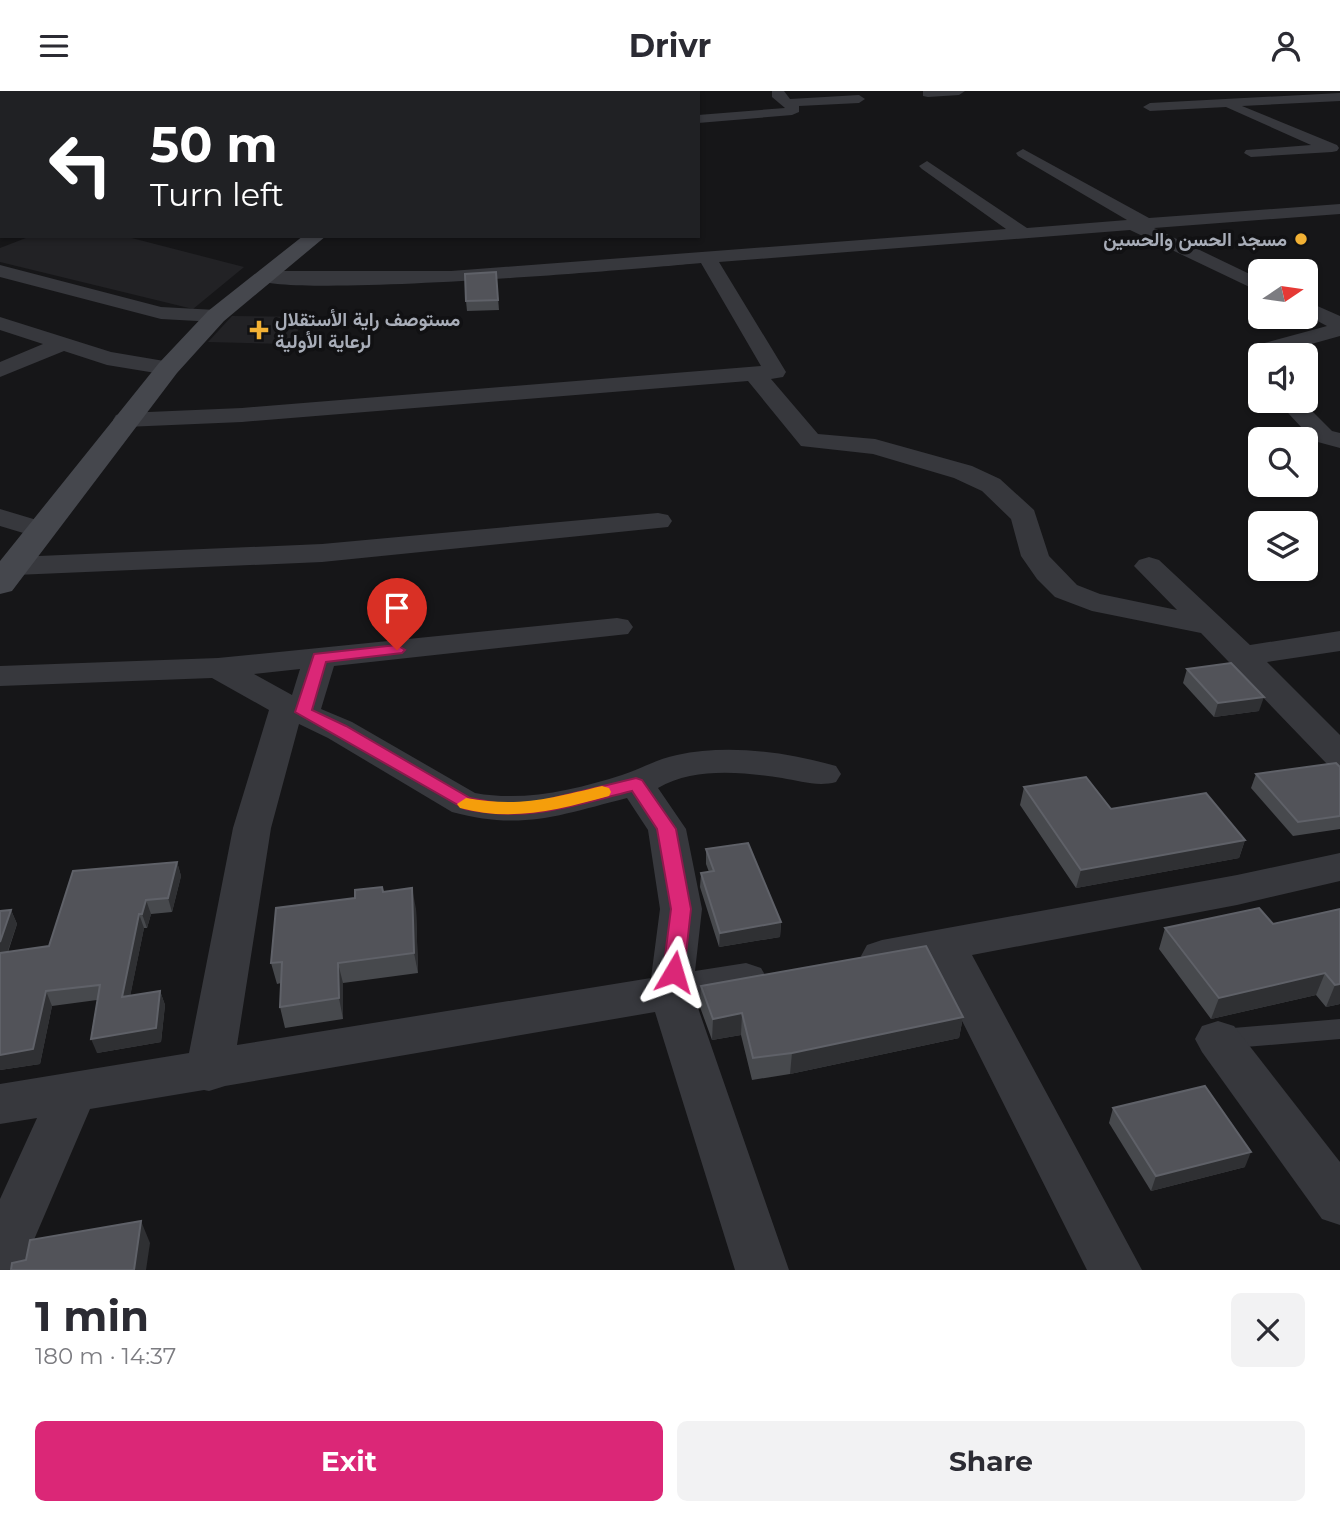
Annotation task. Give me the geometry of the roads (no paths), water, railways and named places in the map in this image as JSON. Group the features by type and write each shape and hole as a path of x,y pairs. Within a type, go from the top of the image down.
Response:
{"main road":[{"path":"7,575 168,368 216,316 313,238"}],"street":[{"path":"700,119 792,111 794,109 777,94 778,91"},
{"path":"928,93 959,91"},
{"path":"1150,107 1340,97"},
{"path":"788,103 859,99"},
{"path":"1225,103 1336,148"},
{"path":"1271,123 1298,121"},
{"path":"1251,153 1336,148"},
{"path":"1023,153 1138,224 1248,280"},
{"path":"927,166 1023,233"},
{"path":"262,277 422,279 1340,209"},
{"path":"125,420 242,415 756,376 775,372 706,257"},
{"path":"0,271 161,313 216,316"},
{"path":"1291,343 1340,328 1331,319 1318,313"},
{"path":"4,327 127,363 168,368"},
{"path":"0,370 64,343"},
{"path":"756,376 810,442 875,447 938,463 991,485 1024,516 1035,556 1047,573 1066,591 1092,603 1212,626"},
{"path":"1301,413 1323,436 1340,441"},
{"path":"0,517 40,530"},
{"path":"7,575 322,553 658,521"},
{"path":"1149,566 1243,656 1340,756"},
{"path":"0,675 218,668 617,627"},
{"path":"1243,656 1340,641"},
{"path":"209,1072 252,828 295,709 320,658"},
{"path":"218,668 340,730 465,803 496,809 533,809 636,784 646,776 682,765 779,765 823,774"},
{"path":"636,784 667,829 681,909 671,993 762,1270"},
{"path":"849,962 1225,893 1340,867"},
{"path":"944,945 1115,1270"},
{"path":"0,1104 209,1072 780,974"},
{"path":"1218,1039 1340,1202"},
{"path":"0,1258 73,1092"}],"lane":[{"path":"1218,1039 1340,1029"}],"place":[{"name":"مسجد الحسن والحسين","path":"1301,239"},
{"name":"مستوصف راية الأستقلال لرعاية الأولية","path":"259,330"}]}
